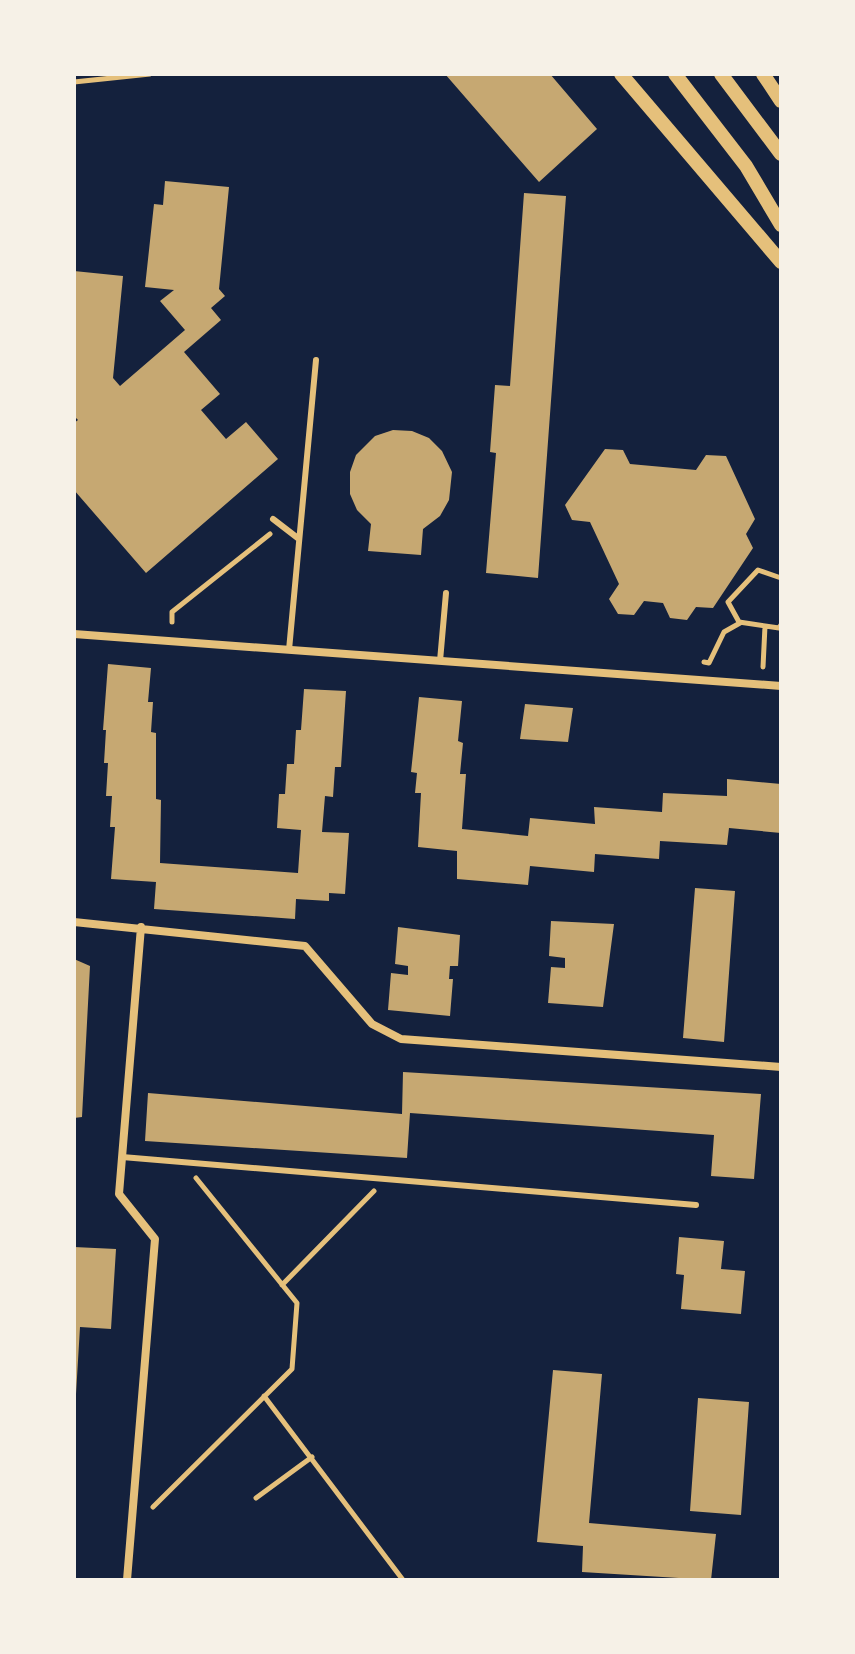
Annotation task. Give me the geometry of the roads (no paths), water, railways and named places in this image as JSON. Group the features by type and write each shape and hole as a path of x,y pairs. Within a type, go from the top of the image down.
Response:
{"street":[{"path":"621,74 781,262"},
{"path":"675,74 746,166 781,225"},
{"path":"721,74 781,154"},
{"path":"763,74 781,101"},
{"path":"74,634 781,686"},
{"path":"74,922 305,946 372,1024 401,1039 781,1067"},
{"path":"127,1580 155,1239 119,1194 141,927"}],"lane":[{"path":"289,650 316,360"},
{"path":"273,519 299,539"},
{"path":"440,661 446,593"},
{"path":"122,1157 696,1205"}]}
